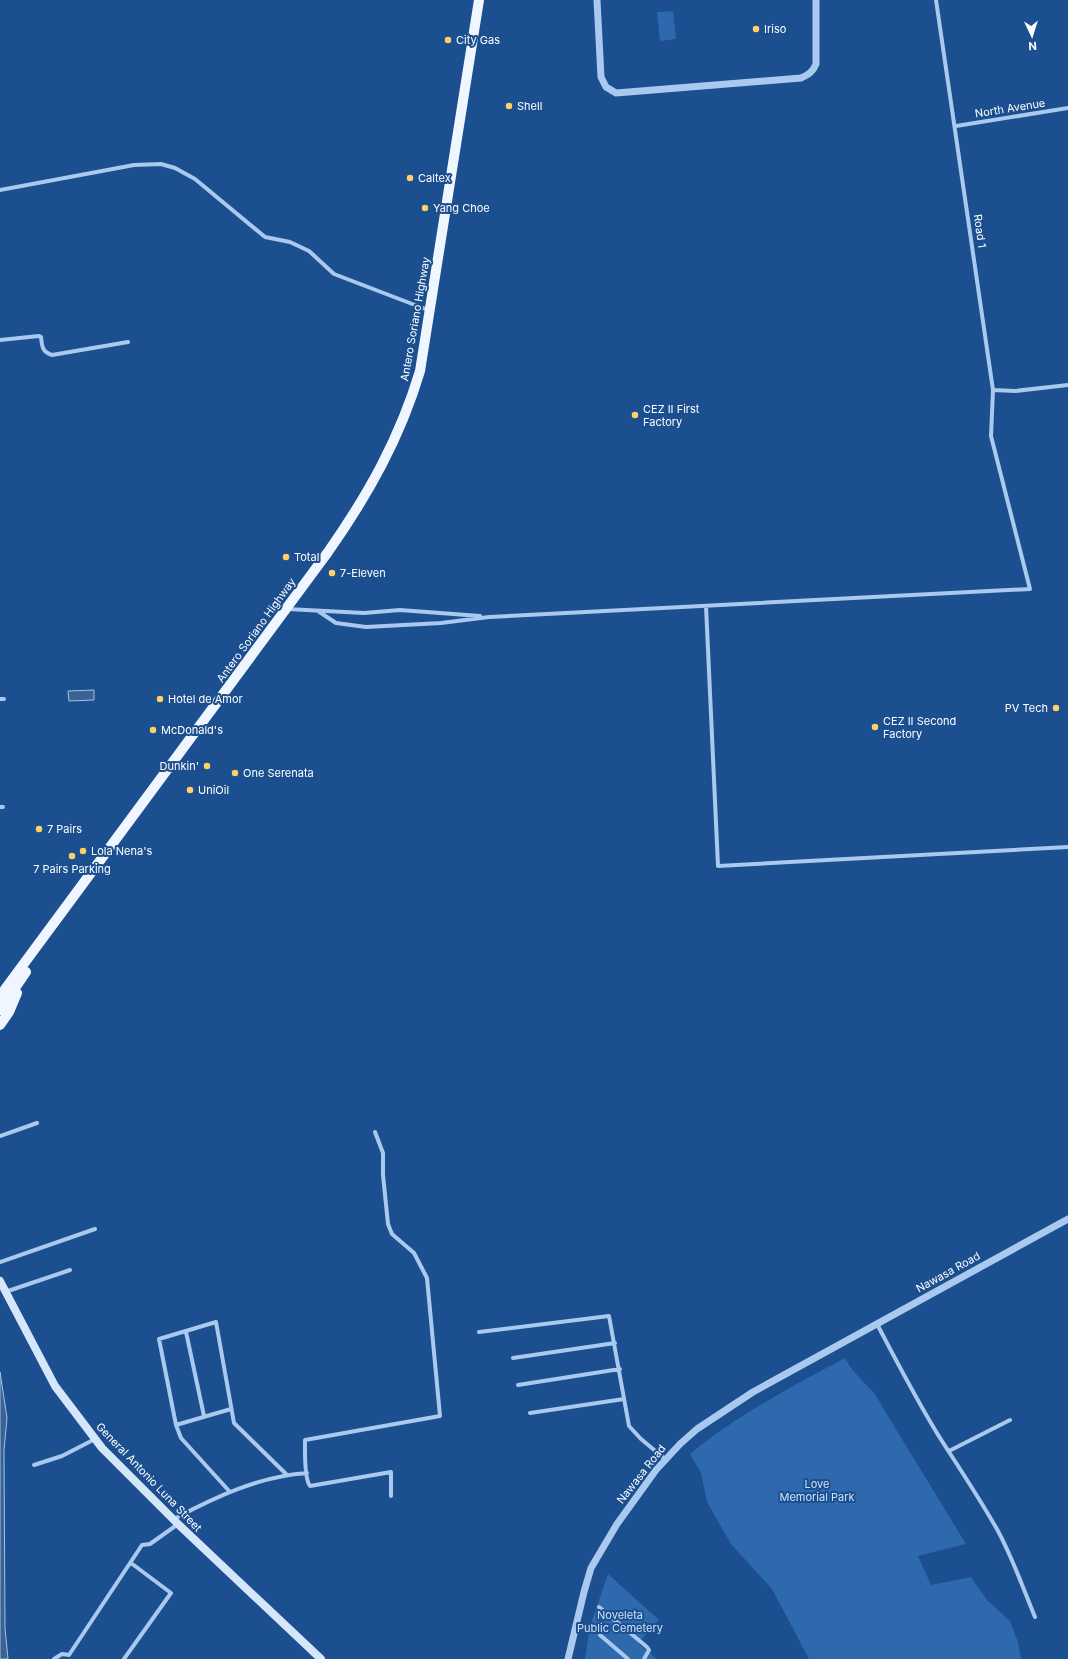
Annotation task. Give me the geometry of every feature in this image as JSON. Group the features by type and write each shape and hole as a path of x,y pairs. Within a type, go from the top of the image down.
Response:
{"main road":[{"name":"Antero Soriano Highway","path":"0,1010 22,972 57,918 141,808 354,514 397,437 420,371 479,0"},
{"name":"Antero Soriano Highway","path":"0,996 22,972"},
{"path":"0,985 22,972"},
{"path":"0,1025 9,1012 22,972"},
{"name":"General Antonio Luna Street","path":"0,1281 55,1386 95,1439 176,1521 321,1659"}],"street":[{"path":"597,0 601,77 606,87 616,93 712,86 801,78 807,76 812,72 816,64 816,0"},
{"name":"Road 1","path":"706,606 1030,589 991,436 993,390 956,126 936,0"},
{"name":"North Avenue","path":"956,126 1068,108"},
{"path":"0,190 134,164 161,164 175,168 195,179 265,237 290,242 309,250 334,274 430,311"},
{"path":"0,340 39,336 41,337 43,349 46,353 52,355 128,342"},
{"path":"993,390 1016,391 1068,385"},
{"path":"318,611 336,623 366,627 440,623 489,617 706,606 718,866 1068,847"},
{"path":"286,609 364,613 400,610 489,617"},
{"path":"0,1136 37,1123"},
{"path":"375,1132 383,1153 383,1175 388,1224 392,1234 414,1253 427,1278 440,1416 305,1440 306,1473 308,1483 312,1486 391,1472 392,1496"},
{"name":"Nawasa Road","path":"568,1659 591,1568 617,1524 665,1458 697,1429 753,1392 827,1350 1068,1220"},
{"path":"0,1262 95,1229"},
{"path":"5,1292 70,1270"},
{"path":"479,1332 605,1315 609,1316 611,1319 624,1399 631,1430 665,1458"},
{"path":"230,1492 181,1438 176,1425 159,1339 216,1322 234,1423 286,1474"},
{"path":"877,1323 899,1367 998,1531 1035,1617"},
{"path":"186,1332 204,1416"},
{"path":"513,1358 615,1343"},
{"path":"518,1385 620,1369"},
{"path":"530,1413 624,1399"},
{"path":"176,1425 231,1409"},
{"path":"949,1451 1010,1420"},
{"path":"34,1465 62,1456 95,1439"},
{"path":"69,1655 142,1545 151,1544 176,1521 230,1492 286,1474 306,1473"},
{"path":"124,1659 171,1593 131,1563"},
{"path":"599,1607 648,1647 649,1650 644,1659"},
{"path":"600,1635 628,1659"},
{"path":"54,1659 62,1654 69,1655 74,1659"}],"green space":[{"path":"673,11 676,39 660,41 657,12"},
{"name":"Love Memorial Park","path":"845,1358 854,1372 874,1393 966,1544 918,1556 931,1585 971,1577 987,1600 1010,1621 1018,1642 1021,1659 809,1659 772,1589 731,1544 707,1502 701,1473 690,1454 745,1414"},
{"name":"Noveleta Public Cemetery","path":"608,1574 659,1620 638,1643 657,1659 585,1659 590,1626"}],"shaded area":[{"path":"94,690 94,700 69,701 68,691"},
{"path":"0,1372 7,1418 4,1450 5,1628 8,1659 0,1659"}],"place":[{"name":"Iriso","path":"756,29"},
{"name":"City Gas","path":"448,40"},
{"name":"Shell","path":"509,106"},
{"name":"Caltex","path":"410,178"},
{"name":"Yang Choe","path":"425,208"},
{"name":"CEZ II First Factory","path":"635,415"},
{"name":"Total","path":"286,557"},
{"name":"7-Eleven","path":"332,573"},
{"name":"Hotel de Amor","path":"160,699"},
{"name":"PV Tech","path":"1056,708"},
{"name":"CEZ II Second Factory","path":"875,727"},
{"name":"McDonald's","path":"153,730"},
{"name":"Dunkin'","path":"207,766"},
{"name":"One Serenata","path":"235,773"},
{"name":"UniOil","path":"190,790"},
{"name":"7 Pairs","path":"39,829"},
{"name":"Lola Nena's","path":"83,851"},
{"name":"7 Pairs Parking","path":"72,856"}]}
